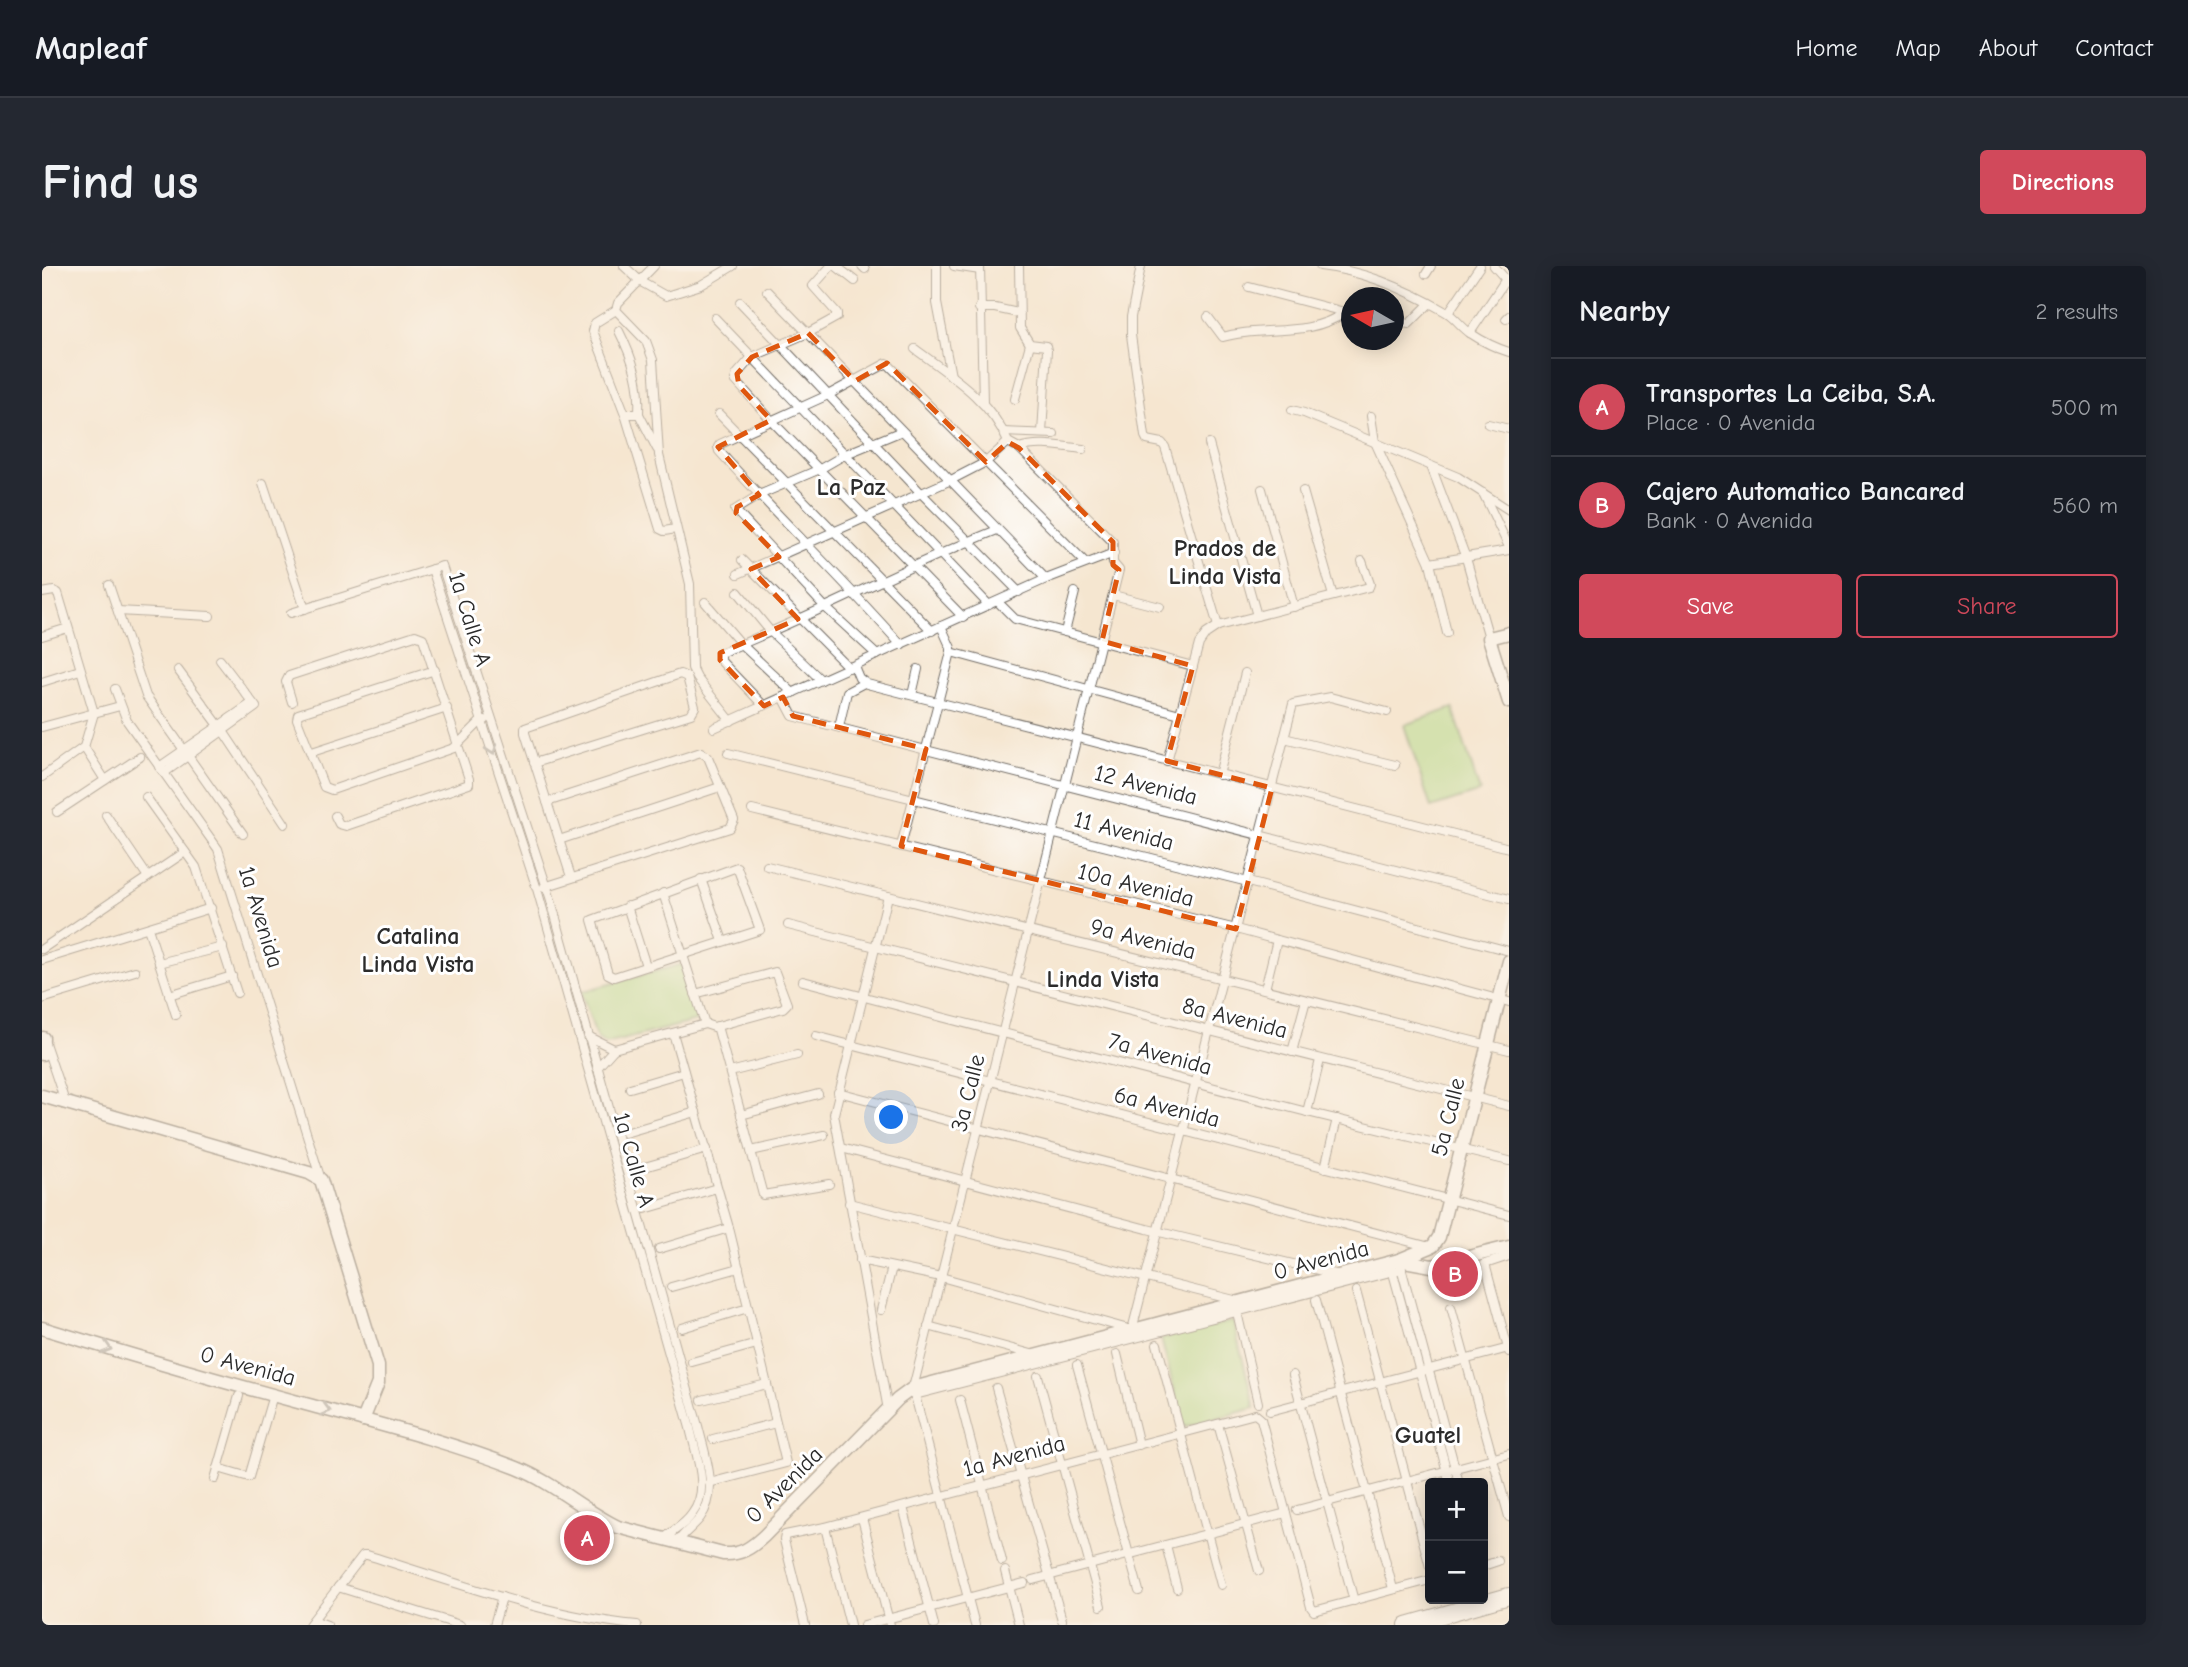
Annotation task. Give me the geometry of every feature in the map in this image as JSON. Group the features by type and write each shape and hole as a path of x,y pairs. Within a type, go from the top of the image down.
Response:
{"highway":[{"path":"1407,1625 1509,1596"},
{"path":"1433,1625 1509,1604"}],"street":[{"path":"624,266 659,295 673,296 701,285 733,266"},
{"path":"654,266 618,303 616,310 595,323 593,331 625,414 660,528 664,531 676,529"},
{"path":"855,281 833,266 813,286 838,315 808,333 752,357 735,380 911,566 963,617"},
{"path":"937,266 938,309 951,376"},
{"path":"954,266 980,268 983,403"},
{"path":"1015,399 1030,344 1020,328 1019,266"},
{"path":"1141,266 1131,317 1131,335 1145,436 1147,440 1162,443 1166,447 1219,626"},
{"path":"1320,266 1344,269 1379,280 1448,313 1470,333 1509,352"},
{"path":"1448,313 1479,266"},
{"path":"1470,333 1508,281 1494,266"},
{"path":"1249,287 1341,311"},
{"path":"767,291 1046,579"},
{"path":"740,302 1019,592"},
{"path":"1404,323 1409,324 1429,304"},
{"path":"979,308 1018,313"},
{"path":"616,310 651,349 659,455 690,584 692,668 696,678 731,721"},
{"path":"1208,317 1223,337 1235,332 1256,330 1286,332 1331,322 1341,317"},
{"path":"715,318 939,552 994,604 1015,619 1193,666"},
{"path":"619,331 632,358 640,393 639,414 659,455"},
{"path":"1030,344 1046,346 1047,350 1042,433"},
{"path":"714,728 1046,579 1114,553 1113,542 1019,448 1008,442 983,403 915,349"},
{"path":"901,645 719,451 720,444 828,395 887,363 1086,563"},
{"path":"1292,410 1304,412 1458,477 1509,510"},
{"path":"625,414 639,414"},
{"path":"719,414 932,631"},
{"path":"1371,416 1375,442 1430,563 1447,633"},
{"path":"1488,424 1509,429"},
{"path":"877,655 825,607 735,510 759,495 787,485 846,454 902,431"},
{"path":"1004,432 1054,434"},
{"path":"738,574 951,480 986,462 1008,442"},
{"path":"1209,444 1258,616"},
{"path":"1019,448 1043,445 1083,449"},
{"path":"1431,466 1466,558 1489,638 1506,683 1509,702"},
{"path":"263,483 304,609 291,613"},
{"path":"1262,489 1294,607"},
{"path":"1303,491 1333,596"},
{"path":"1430,563 1509,549 1483,491"},
{"path":"764,706 719,657 720,653 856,594 939,552 997,530"},
{"name":"3a Calle","path":"975,1625 914,1391 928,1326 1119,570 1113,563 1114,553"},
{"path":"741,560 798,619 851,667 864,683 1509,848"},
{"path":"1167,761 1199,644 1206,634 1219,626 1368,587 1370,584 1362,561"},
{"name":"1a Calle A","path":"304,609 442,566 486,719 541,888 694,1427"},
{"path":"109,585 146,696 243,834"},
{"path":"737,592 771,632 821,680"},
{"path":"1065,632 1074,592"},
{"path":"42,593 58,593 94,713 84,746 42,777"},
{"path":"1113,595 1160,607"},
{"path":"705,602 742,645 793,693"},
{"path":"118,611 210,616"},
{"path":"901,846 951,652 941,626"},
{"path":"42,636 68,628"},
{"path":"1489,638 1509,633"},
{"path":"292,702 286,682 289,676 415,635 423,638 469,779 467,786 346,826 339,824 335,816"},
{"path":"951,652 1180,714"},
{"path":"161,770 254,705 220,660"},
{"path":"912,695 918,669"},
{"path":"42,682 80,670"},
{"path":"178,670 221,728 285,824"},
{"path":"435,670 299,713 297,719 324,787 330,790 454,748 486,719"},
{"path":"1219,775 1245,673"},
{"path":"534,763 691,714 695,707 687,677 680,674 526,727 524,733 571,877"},
{"path":"839,727 847,692 864,683"},
{"name":"1a Avenida","path":"115,689 127,721 218,849 378,1366 378,1383 363,1420"},
{"path":"860,1260 941,1278 1132,1330 1293,704 1330,696 1387,712"},
{"name":"12 Avenida","path":"783,697 793,716 1509,899"},
{"path":"42,727 120,706"},
{"path":"312,752 447,708"},
{"path":"1284,738 1395,765"},
{"path":"84,746 105,780"},
{"path":"541,888 730,828 734,820 708,757 698,752 547,802"},
{"name":"11 Avenida","path":"729,753 1248,882 1509,951"},
{"path":"57,812 139,757"},
{"path":"559,839 720,787"},
{"path":"146,797 196,867 237,993"},
{"name":"10a Avenida","path":"752,810 1236,929 1504,1000"},
{"path":"106,815 148,877"},
{"path":"42,949 185,852"},
{"name":"9a Avenida","path":"767,866 1509,1050"},
{"path":"737,867 760,930 614,977 608,974 592,920 701,880 737,867"},
{"path":"701,880 723,941"},
{"path":"663,893 705,1024"},
{"path":"888,896 834,1114 888,1410"},
{"path":"627,906 646,966"},
{"path":"42,960 211,908"},
{"name":"8a Avenida","path":"788,925 1509,1107"},
{"path":"148,928 176,1015"},
{"path":"1265,989 1277,940"},
{"path":"159,963 223,947"},
{"name":"1a Calle A","path":"558,948 597,1068 707,1484"},
{"name":"5a Calle","path":"1430,1247 1438,1240 1488,1045 1504,1000 1509,961"},
{"path":"42,999 135,971"},
{"path":"597,1068 614,1049 705,1024 718,1026 783,1008 787,1004 775,972 695,994"},
{"path":"169,995 232,976"},
{"name":"7a Avenida","path":"803,981 1307,1112 1509,1161"},
{"path":"1292,1052 1306,1000"},
{"path":"718,1026 763,1195 829,1184"},
{"path":"662,1540 692,1514 707,1484 786,1463 729,1228 673,1033"},
{"path":"43,1036 65,1102"},
{"path":"42,1054 43,1036"},
{"path":"588,1036 614,1049"},
{"name":"6a Avenida","path":"816,1036 1509,1215"},
{"path":"730,1072 797,1055"},
{"path":"1307,1112 1320,1060"},
{"path":"630,1088 684,1072"},
{"path":"838,1092 1430,1247"},
{"path":"741,1115 818,1094"},
{"path":"42,1096 309,1173 321,1180"},
{"path":"625,1133 696,1112"},
{"path":"1325,1168 1337,1119"},
{"path":"751,1151 824,1135"},
{"path":"841,1148 1342,1276"},
{"path":"634,1170 706,1149"},
{"path":"646,1209 718,1188"},
{"path":"849,1203 1146,1276 1241,1307 1258,1403"},
{"path":"659,1249 729,1228"},
{"path":"1430,1247 1396,1266 1451,1469 1456,1478"},
{"name":"0 Avenida","path":"42,1328 243,1392 363,1420 514,1467 545,1482 604,1520 662,1540 723,1554 735,1554 749,1549 764,1536 888,1410 914,1391 1035,1354 1241,1307 1342,1276 1396,1266 1433,1266 1509,1247"},
{"path":"1269,1411 1509,1349 1485,1264 1509,1256"},
{"name":"0 Avenida","path":"914,1391 1396,1266"},
{"path":"881,1310 892,1267"},
{"path":"671,1287 739,1268"},
{"path":"1356,1291 1425,1548"},
{"path":"1316,1300 1393,1590"},
{"path":"682,1328 748,1307"},
{"path":"1451,1307 1509,1517"},
{"path":"928,1326 1035,1354"},
{"path":"692,1362 757,1344"},
{"path":"1157,1344 1221,1585"},
{"path":"1117,1354 1139,1445"},
{"path":"1077,1365 1139,1591"},
{"path":"1293,1375 1354,1601"},
{"path":"1038,1376 1101,1606"},
{"path":"702,1400 767,1384"},
{"path":"996,1388 1062,1620"},
{"path":"215,1479 243,1392"},
{"path":"218,1468 249,1477 271,1400"},
{"path":"960,1400 1002,1561"},
{"name":"1a Avenida","path":"805,1625 785,1535 862,1518 1218,1424 1258,1415 1286,1513"},
{"path":"713,1439 776,1423"},
{"path":"1218,1424 1259,1572"},
{"path":"1297,1510 1509,1454"},
{"path":"1450,1478 1451,1469"},
{"path":"677,1543 704,1511 708,1502 707,1484"},
{"path":"903,1507 934,1625"},
{"path":"864,1625 889,1622 1028,1581 1286,1513 1314,1611 1425,1581"},
{"path":"862,1518 889,1622"},
{"path":"825,1527 850,1625"},
{"path":"1166,1545 1177,1588"},
{"path":"327,1625 311,1623 363,1555 502,1597 590,1620 637,1625"},
{"path":"1488,1564 1498,1561"},
{"path":"1005,1571 1019,1625"},
{"path":"338,1587 460,1625"},
{"path":"494,1625 502,1597"}],"highlighted area":[{"path":"808,333 855,381 887,363 986,462 1008,442 1019,448 1113,542 1113,565 1119,570 1102,641 1193,666 1167,761 1272,788 1236,929 901,846 926,749 793,716 783,697 764,706 720,660 720,653 798,619 751,569 779,557 736,513 737,507 759,495 718,447 771,420 739,386 737,374 752,357"}],"green space":[{"path":"1453,708 1480,792 1431,808 1404,725"},
{"path":"682,964 700,1020 606,1044 597,1038 581,992"},
{"path":"1233,1321 1255,1408 1184,1427 1161,1339"}],"place":[{"name":"Cajero Automatico Bancared","path":"1455,1274"},
{"name":"Transportes La Ceiba, S.A.","path":"587,1538"}],"district":[{"name":"La Paz","path":"851,487"},
{"name":"Prados de Linda Vista","path":"1225,562"},
{"name":"Catalina Linda Vista","path":"418,950"},
{"name":"Linda Vista","path":"1103,979"},
{"name":"Guatel","path":"1428,1435"}]}
